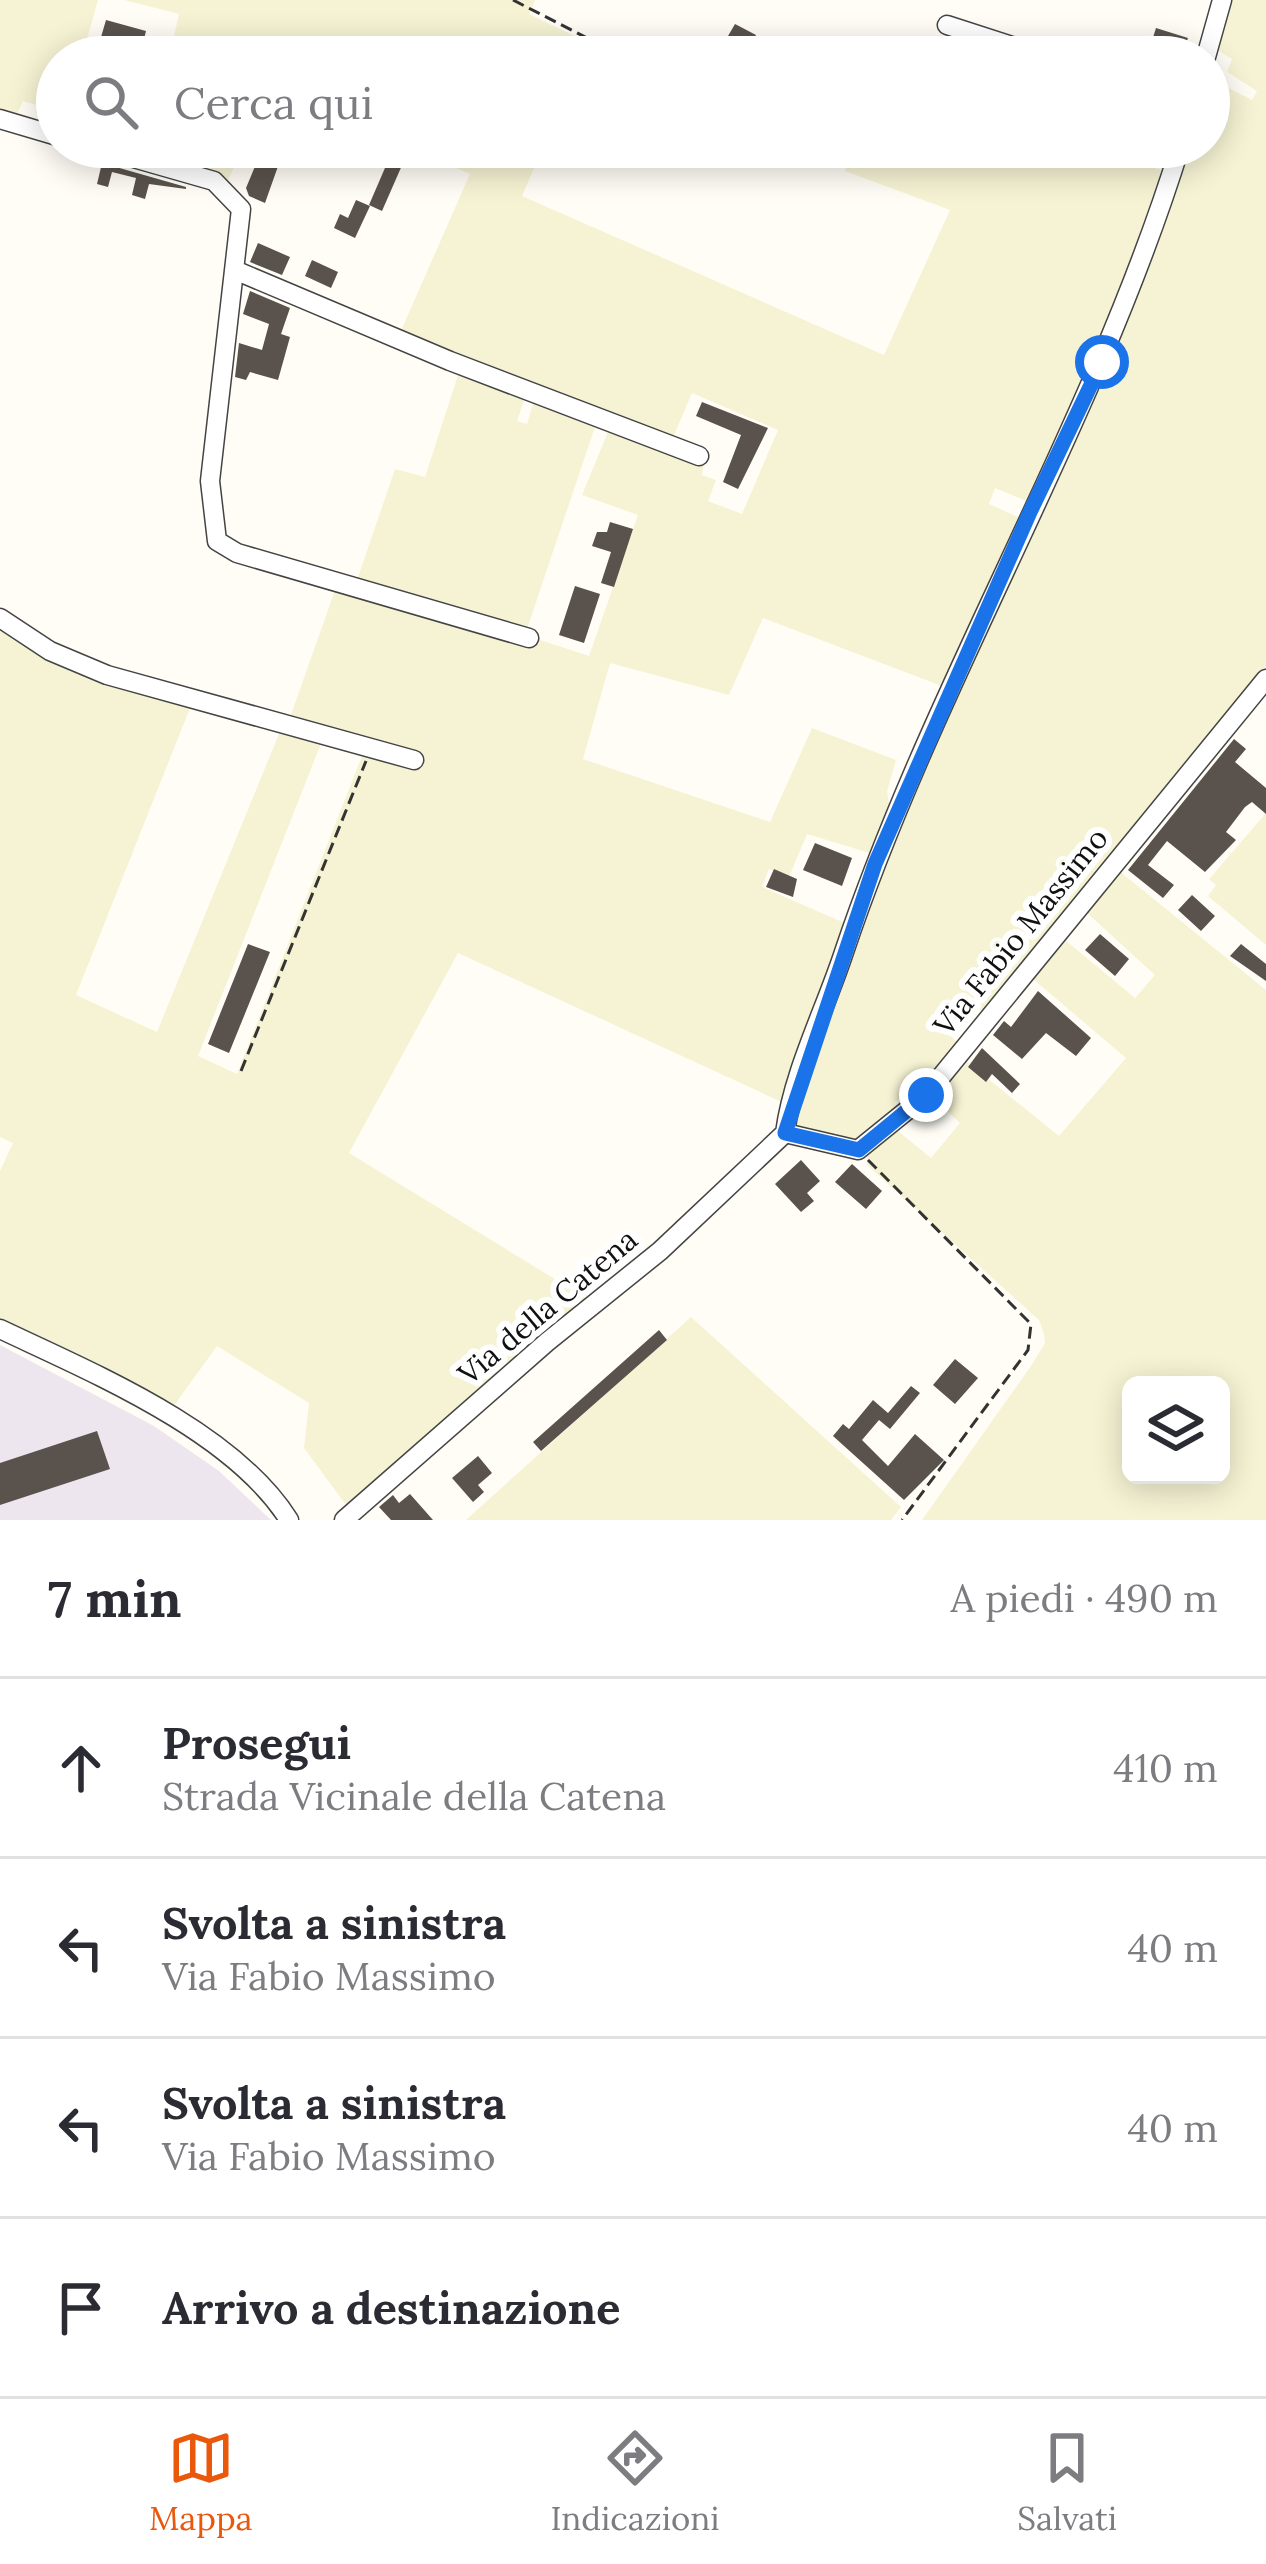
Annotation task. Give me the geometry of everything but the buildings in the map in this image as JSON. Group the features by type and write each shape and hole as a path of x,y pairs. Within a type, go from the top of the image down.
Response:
{"street":[{"path":"1212,36 1222,0"},
{"path":"947,25 981,36"},
{"path":"0,119 36,130"},
{"path":"162,168 225,188 241,209 210,481 217,541 237,553 529,638"},
{"path":"859,1150 785,1133 875,864 1030,512 1102,362 1174,168"},
{"path":"237,271 699,456"},
{"path":"0,618 50,651 107,675 414,760"},
{"name":"Via Fabio Massimo","path":"859,1150 926,1095 1266,679"},
{"name":"Via della Catena","path":"344,1520 547,1342 660,1251 785,1133"},
{"path":"0,1329 80,1367 224,1451 272,1494 289,1520"}],"path":[{"path":"513,0 583,36"},
{"path":"241,1071 372,748"},
{"path":"859,1150 1031,1324 1028,1350 902,1520"}],"shaded area":[{"path":"0,0 98,0 88,36 36,36 36,105 23,101 15,118 0,114"},
{"path":"124,0 535,0 529,14 574,36 174,36 179,14"},
{"path":"1230,0 1266,0 1266,666 986,1011 973,1007 949,1034 959,1044 923,1088 917,1083 894,1103 898,1110 847,1144 797,1129 792,1124 879,869 1176,168 1230,168 1230,89 1252,100 1257,91 1230,74 1230,36 1220,36"},
{"path":"186,168 234,168 227,183"},
{"path":"456,168 534,168 522,196 884,355 950,210 846,168 1154,168 1166,172 1139,252 1029,502 995,488 989,504 1020,518 947,688 763,618 729,695 610,663 583,759 770,822 812,728 896,760 887,792 890,808 873,854 807,834 789,877 769,869 762,887 847,924 786,1104 458,953 349,1153 589,1300 349,1509 304,1448 309,1403 217,1346 173,1407 89,1359 0,1319 0,1171 13,1143 0,1137 0,625 192,703 76,995 157,1032 281,729 322,741 198,1056 237,1074 364,751 289,720 339,579 356,583 395,469 425,477 460,369 526,394 517,421 527,424 534,400 596,424 525,635 589,656 638,515 582,495 608,432 612,428 704,463 702,475 716,480 708,501 742,514 778,430 692,393 672,440 399,335 470,174"},
{"path":"1266,813 1266,945 1208,896 1216,885 1209,879"},
{"path":"1118,870 1266,990 1266,1520 922,1520 1031,1366 1045,1343 1044,1334 1039,1320 867,1165 867,1155 898,1131 931,1158 960,1123 934,1099 966,1061 1059,1136 1126,1058 1033,979 1064,939 1135,998 1155,975 1086,912"},
{"path":"691,1317 901,1507 891,1520 466,1520"},
{"path":"0,1345 154,1426 219,1471 271,1520 0,1520"}],"route":[{"path":"926,1095 859,1150 785,1133 875,864 1030,512 1102,362"}]}
